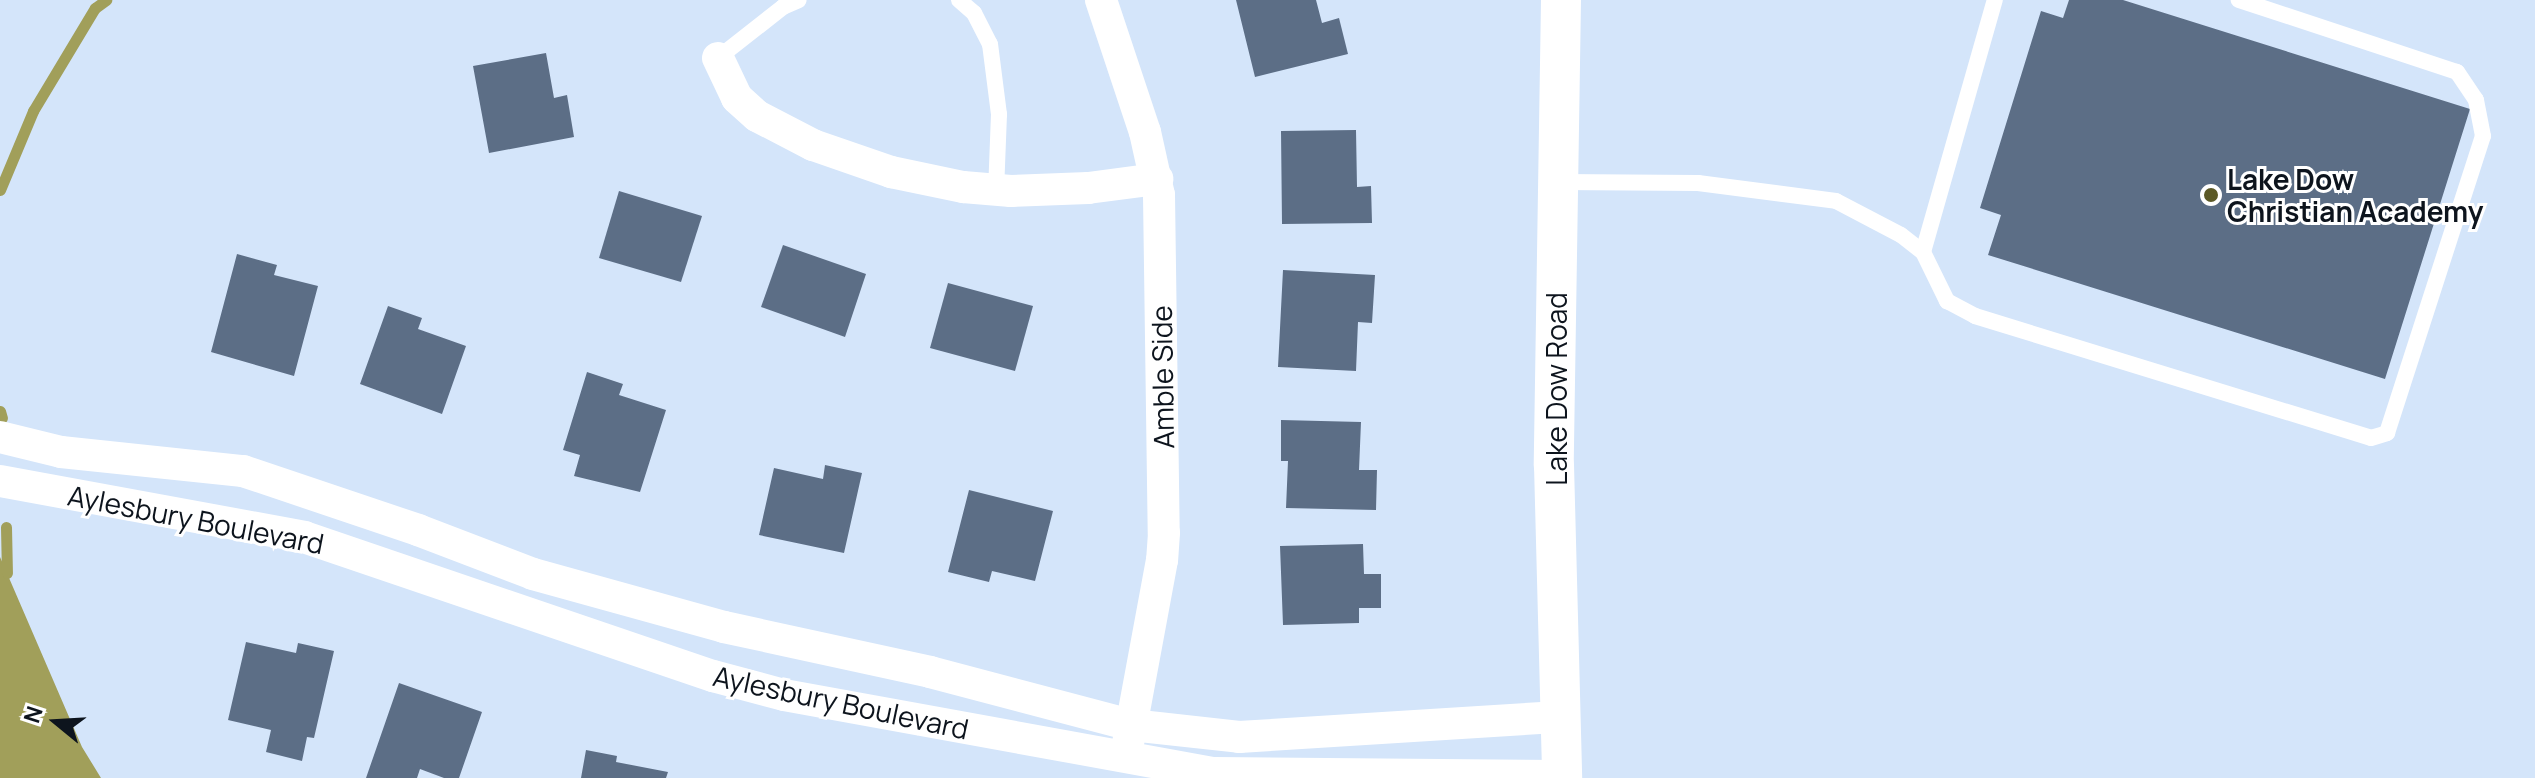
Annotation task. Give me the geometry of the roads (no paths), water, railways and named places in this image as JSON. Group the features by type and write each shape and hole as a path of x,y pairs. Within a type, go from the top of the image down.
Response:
{"street":[{"name":"Amble Side","path":"1101,0 1157,179 1164,533 1125,759"},
{"name":"Lake Dow Road","path":"1561,0 1554,465 1562,777"},
{"path":"718,58 737,98 747,108 791,136 891,172 996,191 1088,188 1157,179"},
{"name":"Aylesbury Boulevard","path":"0,437 61,452 243,471 418,530 533,574 724,627 930,672 1131,725 1239,737 1559,717"},
{"name":"Aylesbury Boulevard","path":"0,481 304,537 749,688 1201,771 1265,776 1562,777"}],"lane":[{"path":"718,58 783,7 799,0"},
{"path":"959,0 974,13 990,44 999,114 996,191"},
{"path":"1923,252 1995,0"},
{"path":"1557,182 1698,183 1836,201 1901,235 1923,252 1947,301 1975,316 2371,438 2387,433 2483,136 2476,100 2457,72 2239,0"}],"waterway":[{"path":"0,190 33,111 95,8 106,0"},
{"path":"0,411 2,418"},
{"path":"6,527 7,573"}],"place":[{"name":"Lake Dow Christian Academy","path":"2211,195"}]}
